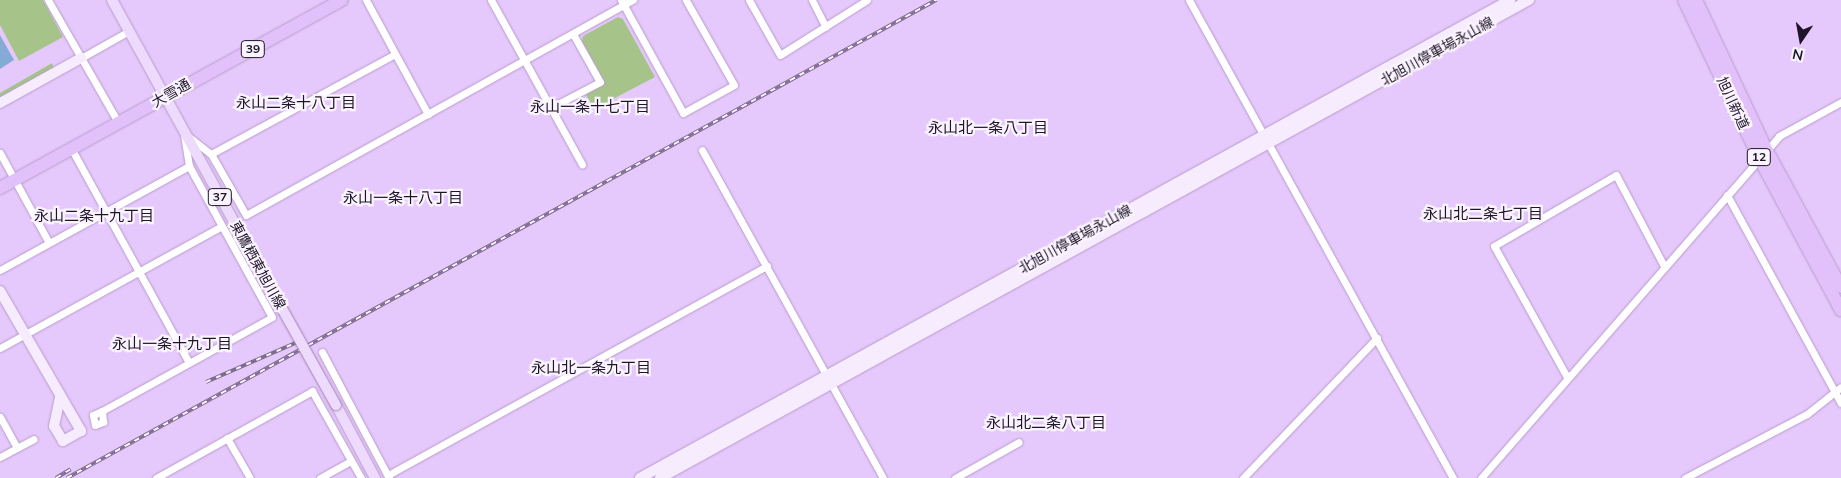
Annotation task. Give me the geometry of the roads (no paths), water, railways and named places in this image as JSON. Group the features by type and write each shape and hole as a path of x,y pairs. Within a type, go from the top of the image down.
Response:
{"highway":[{"name":"大雪通","path":"0,188 342,0"},
{"name":"旭川新道","path":"1684,0 1841,310"},
{"name":"旭川新道","path":"1696,0 1763,154 1841,287"}],"main road":[{"name":"東鷹栖東旭川線","path":"112,0 164,98 336,404 375,478"},
{"name":"北旭川停車場永山線","path":"1266,140 1510,0"},
{"name":"北旭川停車場永山線","path":"640,478 829,379 1266,140 1529,0"},
{"path":"0,103 81,58"},
{"path":"0,291 60,397"},
{"name":"北旭川停車場永山線","path":"660,478 829,379"}],"street":[{"path":"48,0 118,122"},
{"path":"366,0 428,114"},
{"path":"491,0 582,164"},
{"path":"184,133 211,154 246,215 573,34 623,2 633,0"},
{"path":"623,2 684,113 734,85 686,0"},
{"path":"749,0 780,55 867,0"},
{"path":"812,0 826,26"},
{"path":"1189,0 1454,478"},
{"path":"81,58 129,31"},
{"path":"550,108 600,82 573,34"},
{"path":"211,154 395,54"},
{"path":"1480,478 1779,136 1841,102"},
{"path":"102,411 272,317 189,166 184,133"},
{"path":"71,148 189,363"},
{"path":"702,150 883,478"},
{"path":"0,154 50,243"},
{"path":"0,270 189,166"},
{"path":"1567,377 1494,246 1616,176 1664,266"},
{"path":"1727,196 1838,390 1841,403"},
{"path":"0,348 222,226"},
{"path":"322,352 389,476 767,266"},
{"path":"1243,478 1377,338"},
{"path":"1685,478 1807,414 1838,390"},
{"path":"156,478 312,392 361,478"},
{"path":"0,417 17,448"},
{"path":"227,438 250,478"},
{"path":"0,457 34,439"},
{"path":"956,478 1019,442"},
{"path":"320,478 351,461"}],"railway":[{"path":"67,478 936,0"},
{"path":"206,382 300,341"},
{"path":"56,478 71,469"}],"district":[{"name":"永山二条十八丁目","path":"296,103"},
{"name":"永山一条十七丁目","path":"590,107"},
{"name":"永山北一条八丁目","path":"988,128"},
{"name":"永山一条十八丁目","path":"403,198"},
{"name":"永山北二条七丁目","path":"1483,214"},
{"name":"永山二条十九丁目","path":"94,216"},
{"name":"永山一条十九丁目","path":"172,344"},
{"name":"永山北一条九丁目","path":"591,368"},
{"name":"永山北二条八丁目","path":"1046,423"}]}
